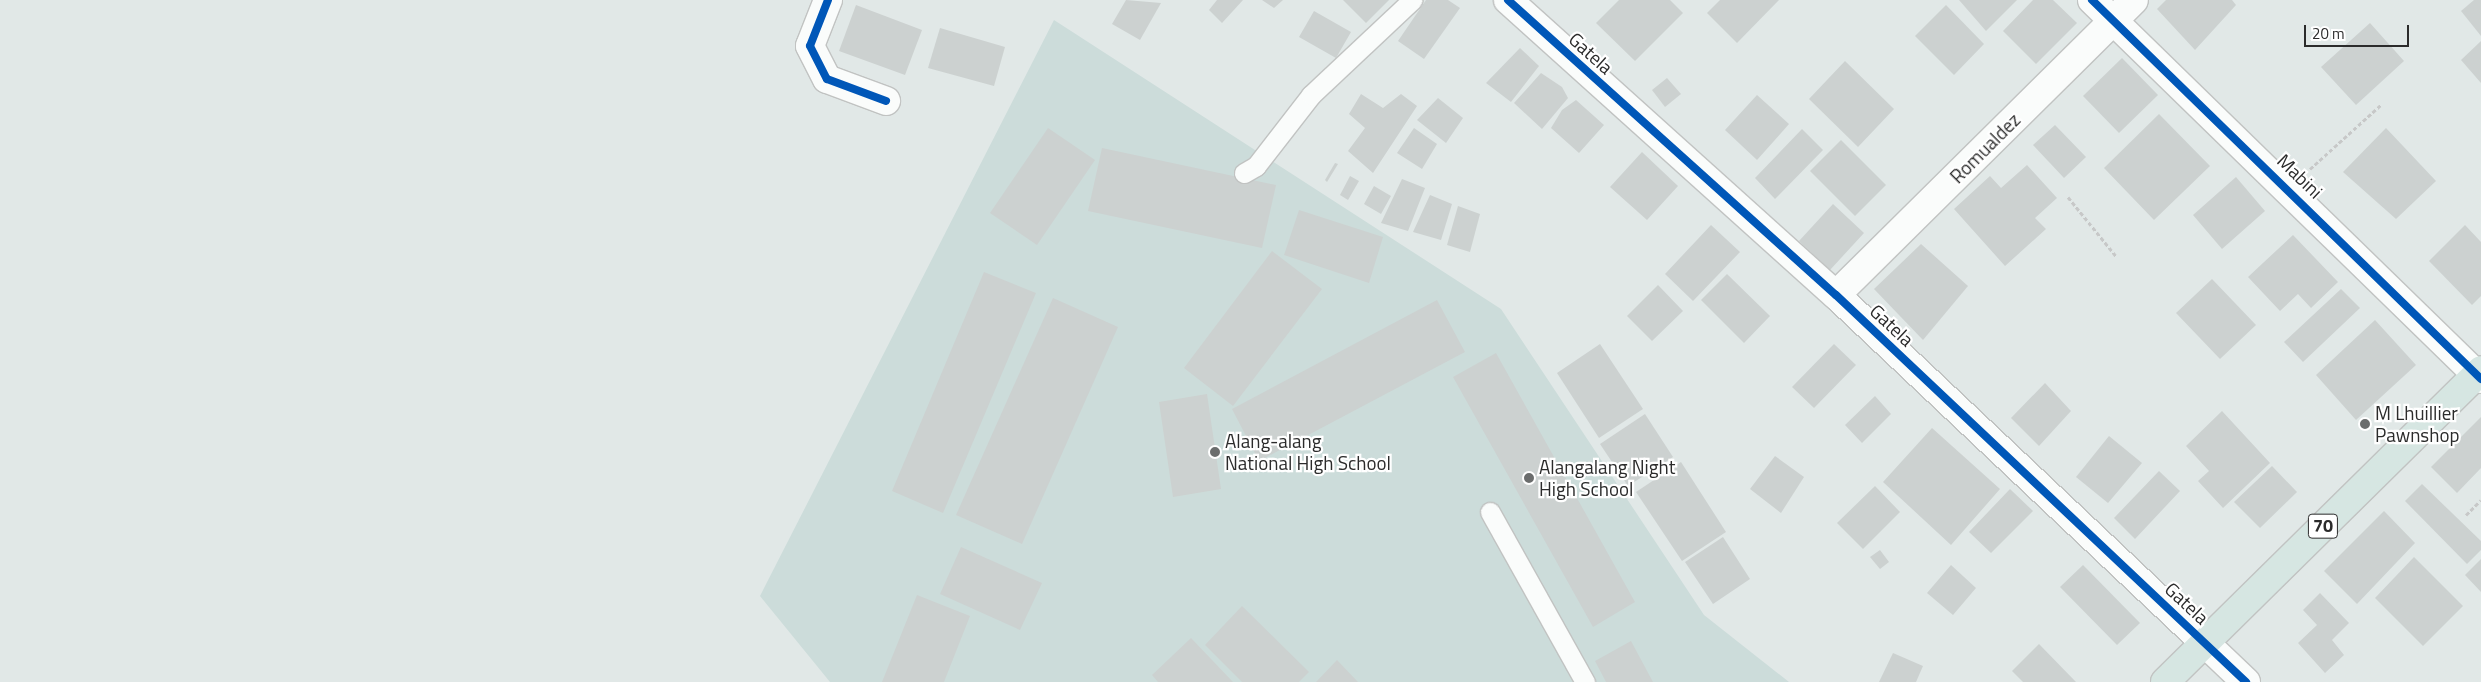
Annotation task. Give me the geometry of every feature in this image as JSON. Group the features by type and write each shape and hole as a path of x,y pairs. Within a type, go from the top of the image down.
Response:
{"highway":[{"name":"70","path":"2164,682 2479,375"}],"street":[{"path":"828,0 810,46 827,79 886,101"},
{"name":"Gatela","path":"1508,0 1836,295 2246,682"},
{"name":"Mabini","path":"2092,0 2291,190 2479,375"},
{"name":"Romualdez","path":"1836,295 2134,0"}],"lane":[{"path":"1244,173 1256,166 1311,95 1412,0"},
{"path":"1490,512 1585,682"}],"path":[{"path":"2291,190 2382,104"},
{"path":"2068,197 2116,256"},
{"path":"2466,515 2481,500"}],"shaded area":[{"name":"Alang-alang National High School","path":"1054,20 1501,309 1704,615 1789,682 830,682 760,596"}],"building":[{"path":"1126,0 1161,3 1140,40 1112,24"},
{"path":"1217,0 1243,0 1222,23 1209,10"},
{"path":"1262,0 1283,0 1274,8"},
{"path":"1343,0 1389,0 1366,23"},
{"path":"1426,0 1448,0 1460,8 1424,59 1398,41"},
{"path":"1619,0 1670,0 1683,13 1635,61 1596,23"},
{"path":"1720,0 1779,0 1737,43 1707,13"},
{"path":"1959,0 2017,0 1986,31"},
{"path":"2033,0 2053,0 2077,23 2036,64 2003,31"},
{"path":"2166,0 2232,0 2236,5 2195,50 2157,9"},
{"path":"2474,0 2481,0 2481,36 2461,11"},
{"path":"856,5 922,30 905,75 839,51"},
{"path":"1946,5 1984,44 1954,75 1915,36"},
{"path":"1314,11 1351,32 1336,58 1299,37"},
{"path":"2370,23 2404,61 2356,105 2321,67"},
{"path":"940,28 1005,47 994,86 928,68"},
{"path":"2481,41 2481,83 2461,60"},
{"path":"1520,48 1539,66 1511,102 1486,83"},
{"path":"2122,58 2158,95 2119,133 2083,96"},
{"path":"1845,61 1894,109 1858,147 1809,99"},
{"path":"1541,73 1562,87 1568,98 1542,129 1514,103"},
{"path":"1667,78 1681,94 1665,107 1652,90"},
{"path":"1361,94 1383,108 1401,94 1417,106 1373,173 1348,151 1365,128 1349,114"},
{"path":"1757,95 1789,124 1757,160 1725,130"},
{"path":"1438,98 1463,118 1446,143 1417,120"},
{"path":"1576,100 1604,125 1579,153 1551,128 1562,110"},
{"path":"2159,114 2210,166 2154,220 2104,168"},
{"path":"2055,125 2086,157 2064,178 2033,145"},
{"path":"1048,128 1095,160 1037,245 990,213"},
{"path":"1414,128 1437,144 1422,169 1397,153"},
{"path":"2386,128 2436,181 2396,219 2343,172"},
{"path":"1802,129 1823,150 1775,199 1755,178"},
{"path":"1841,140 1886,185 1855,216 1810,171"},
{"path":"1102,148 1276,185 1262,248 1088,211"},
{"path":"1642,152 1678,186 1647,220 1610,187"},
{"path":"1335,163 1338,164 1327,182 1325,180"},
{"path":"2027,165 2057,198 2035,218 2046,229 2005,266 1954,209 1990,176 2001,188"},
{"path":"1350,176 1359,181 1348,200 1340,195"},
{"path":"2236,177 2265,211 2222,249 2193,215"},
{"path":"1402,179 1425,188 1408,231 1381,223"},
{"path":"1374,186 1391,196 1381,214 1364,204"},
{"path":"1430,195 1452,204 1441,240 1413,232"},
{"path":"1833,204 1864,233 1830,270 1799,241"},
{"path":"1458,206 1480,214 1470,252 1447,245"},
{"path":"1299,210 1383,237 1369,283 1284,255"},
{"path":"1711,225 1740,252 1693,301 1665,274"},
{"path":"2465,225 2481,242 2481,296 2472,305 2429,261"},
{"path":"2293,235 2338,282 2311,308 2298,294 2280,311 2248,277"},
{"path":"1921,244 1968,286 1923,340 1874,289"},
{"path":"1272,251 1322,289 1233,406 1184,368"},
{"path":"984,272 1036,293 943,513 892,491"},
{"path":"1727,274 1770,316 1744,343 1701,300"},
{"path":"2212,279 2256,325 2220,359 2176,313"},
{"path":"1658,285 1683,311 1652,341 1627,316"},
{"path":"2341,289 2360,308 2303,362 2284,342"},
{"path":"1053,298 1118,327 1022,544 956,515"},
{"path":"1437,300 1465,352 1259,461 1232,409"},
{"path":"2375,320 2416,365 2356,420 2316,375"},
{"path":"1600,344 1643,409 1599,438 1557,373"},
{"path":"1834,344 1856,365 1814,408 1792,387"},
{"path":"1496,353 1635,602 1593,627 1453,377"},
{"path":"2045,383 2071,411 2039,446 2011,418"},
{"path":"1207,394 1221,489 1173,497 1159,402"},
{"path":"1875,396 1891,414 1862,443 1845,425"},
{"path":"2222,411 2270,463 2223,508 2198,481 2209,471 2186,446"},
{"path":"1645,414 1673,457 1628,486 1600,444"},
{"path":"2481,417 2481,468 2457,493 2431,467"},
{"path":"1932,428 2000,489 1951,545 1883,482"},
{"path":"2109,436 2142,463 2108,503 2076,477"},
{"path":"1775,456 1804,477 1781,513 1750,489"},
{"path":"1681,462 1726,532 1682,561 1636,492"},
{"path":"2272,466 2297,492 2260,528 2234,502"},
{"path":"2159,471 2180,491 2135,539 2114,518"},
{"path":"2422,484 2481,541 2481,550 2467,564 2405,501"},
{"path":"1875,486 1900,512 1863,549 1837,523"},
{"path":"2010,489 2033,511 1991,553 1969,532"},
{"path":"2384,511 2415,543 2357,604 2324,571"},
{"path":"1723,537 1750,579 1713,604 1685,562"},
{"path":"961,547 1042,583 1020,630 940,594"},
{"path":"1880,550 1889,562 1880,569 1870,557"},
{"path":"2414,557 2463,606 2423,646 2375,598"},
{"path":"2481,559 2481,592 2465,575"},
{"path":"1951,565 1976,588 1953,615 1927,593"},
{"path":"2083,565 2140,623 2117,645 2060,587"},
{"path":"2320,593 2349,623 2332,640 2344,655 2325,673 2298,643 2317,625 2303,610"},
{"path":"917,595 970,616 944,682 882,682"},
{"path":"1242,606 1309,672 1299,682 1242,682 1205,645"},
{"path":"1191,638 1233,682 1158,682 1152,675"},
{"path":"1631,641 1653,682 1606,682 1595,661"},
{"path":"2039,644 2076,682 2023,682 2012,671"},
{"path":"1893,653 1923,666 1916,682 1879,682"},
{"path":"1337,660 1358,682 1316,682"}],"cycle path":[{"path":"828,0 810,46 827,79 886,101"},
{"path":"1508,0 1836,295 2246,682"},
{"path":"2092,0 2481,379"}],"place":[{"name":"M Lhuillier Pawnshop","path":"2365,424"},
{"name":"Alang-alang National High School","path":"1215,452"},
{"name":"Alangalang Night High School","path":"1529,478"}]}
